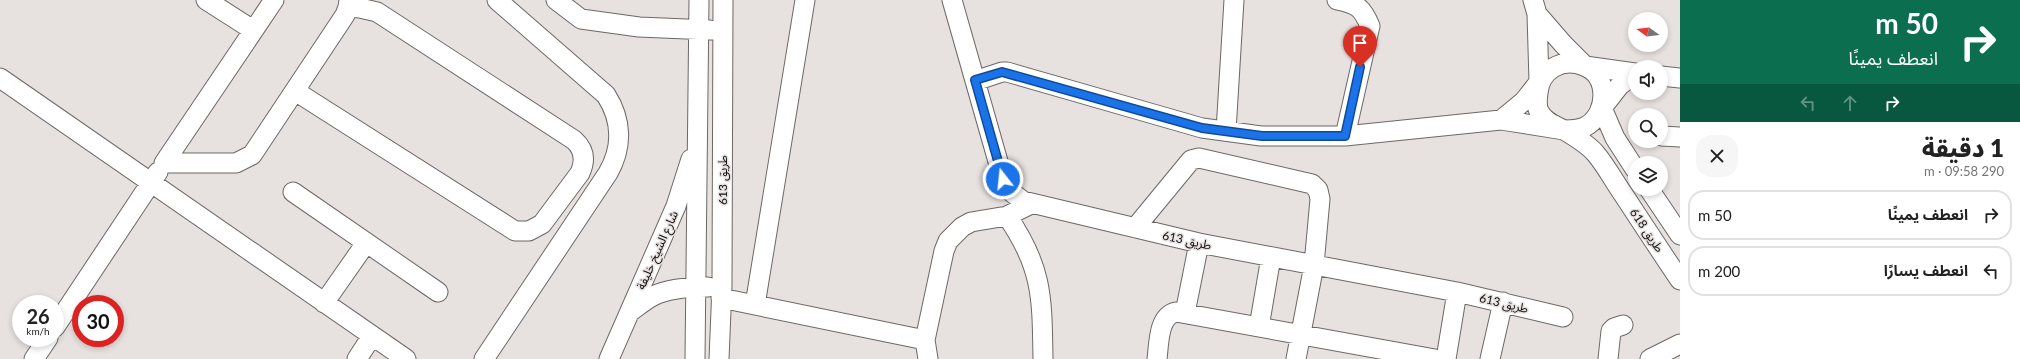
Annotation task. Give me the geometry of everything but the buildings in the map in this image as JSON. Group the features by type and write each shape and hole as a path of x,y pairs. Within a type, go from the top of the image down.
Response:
{"street":[{"path":"206,0 253,30"},
{"path":"64,313 274,0"},
{"path":"484,359 608,173 617,154 619,134 616,114 606,95 497,0"},
{"path":"556,0 581,19 638,27 723,30"},
{"name":"طريق 613","path":"695,359 699,0"},
{"name":"طريق 613","path":"719,359 721,292 723,0"},
{"path":"755,305 805,0"},
{"name":"طريق 613","path":"952,0 1003,179 1016,196 1031,204 1199,243 1457,292 1563,317"},
{"path":"1226,131 1234,0"},
{"path":"1337,0 1349,2 1364,11 1370,26 1345,136"},
{"path":"164,163 236,163 248,158 256,151 349,4 377,12 574,140 581,148 583,154 583,166 580,173 542,224 529,231 515,231 295,91"},
{"path":"1535,7 1563,44 1594,73 1601,83 1604,95 1602,108 1615,138 1628,158"},
{"path":"1535,7 1539,82 1536,103 1540,113 1546,121 1564,130"},
{"path":"1501,120 1524,101 1550,68 1559,64 1567,62 1628,73"},
{"path":"975,80 1002,72 1007,72 1202,128 1262,136 1345,136 1501,120 1564,130 1575,130 1587,126 1596,118 1620,86 1628,80"},
{"path":"1668,77 1680,78"},
{"path":"0,78 404,358"},
{"name":"طريق 618","path":"1564,130 1595,152 1680,280"},
{"path":"1668,137 1680,138"},
{"name":"شارع الشيخ خليفة","path":"609,359 676,206 697,139"},
{"path":"1135,228 1184,166 1191,160 1199,158 1312,184 1318,190 1320,200 1314,265 1296,359"},
{"path":"293,192 438,292"},
{"name":"طريق 618","path":"1654,196 1680,235"},
{"path":"928,359 925,349 925,340 944,251 948,241 962,227 971,222 1007,216 1031,204"},
{"path":"1007,216 1025,245 1037,275 1042,307 1044,359"},
{"path":"324,303 366,243"},
{"path":"1185,313 1199,243"},
{"path":"1259,327 1271,257"},
{"path":"630,312 652,296 695,287 721,292 755,305 925,340"},
{"path":"1446,359 1457,292"},
{"path":"1490,359 1503,302"},
{"path":"1157,359 1165,318 1172,313 1185,313 1435,359"},
{"path":"1608,359 1611,332 1614,328 1623,324"},
{"path":"357,359 372,336"},
{"path":"34,359 42,347"},
{"path":"1650,359 1674,351"}],"route":[{"path":"1003,179 975,80 1002,72 1007,72 1202,128 1262,136 1345,136 1360,67"}]}
